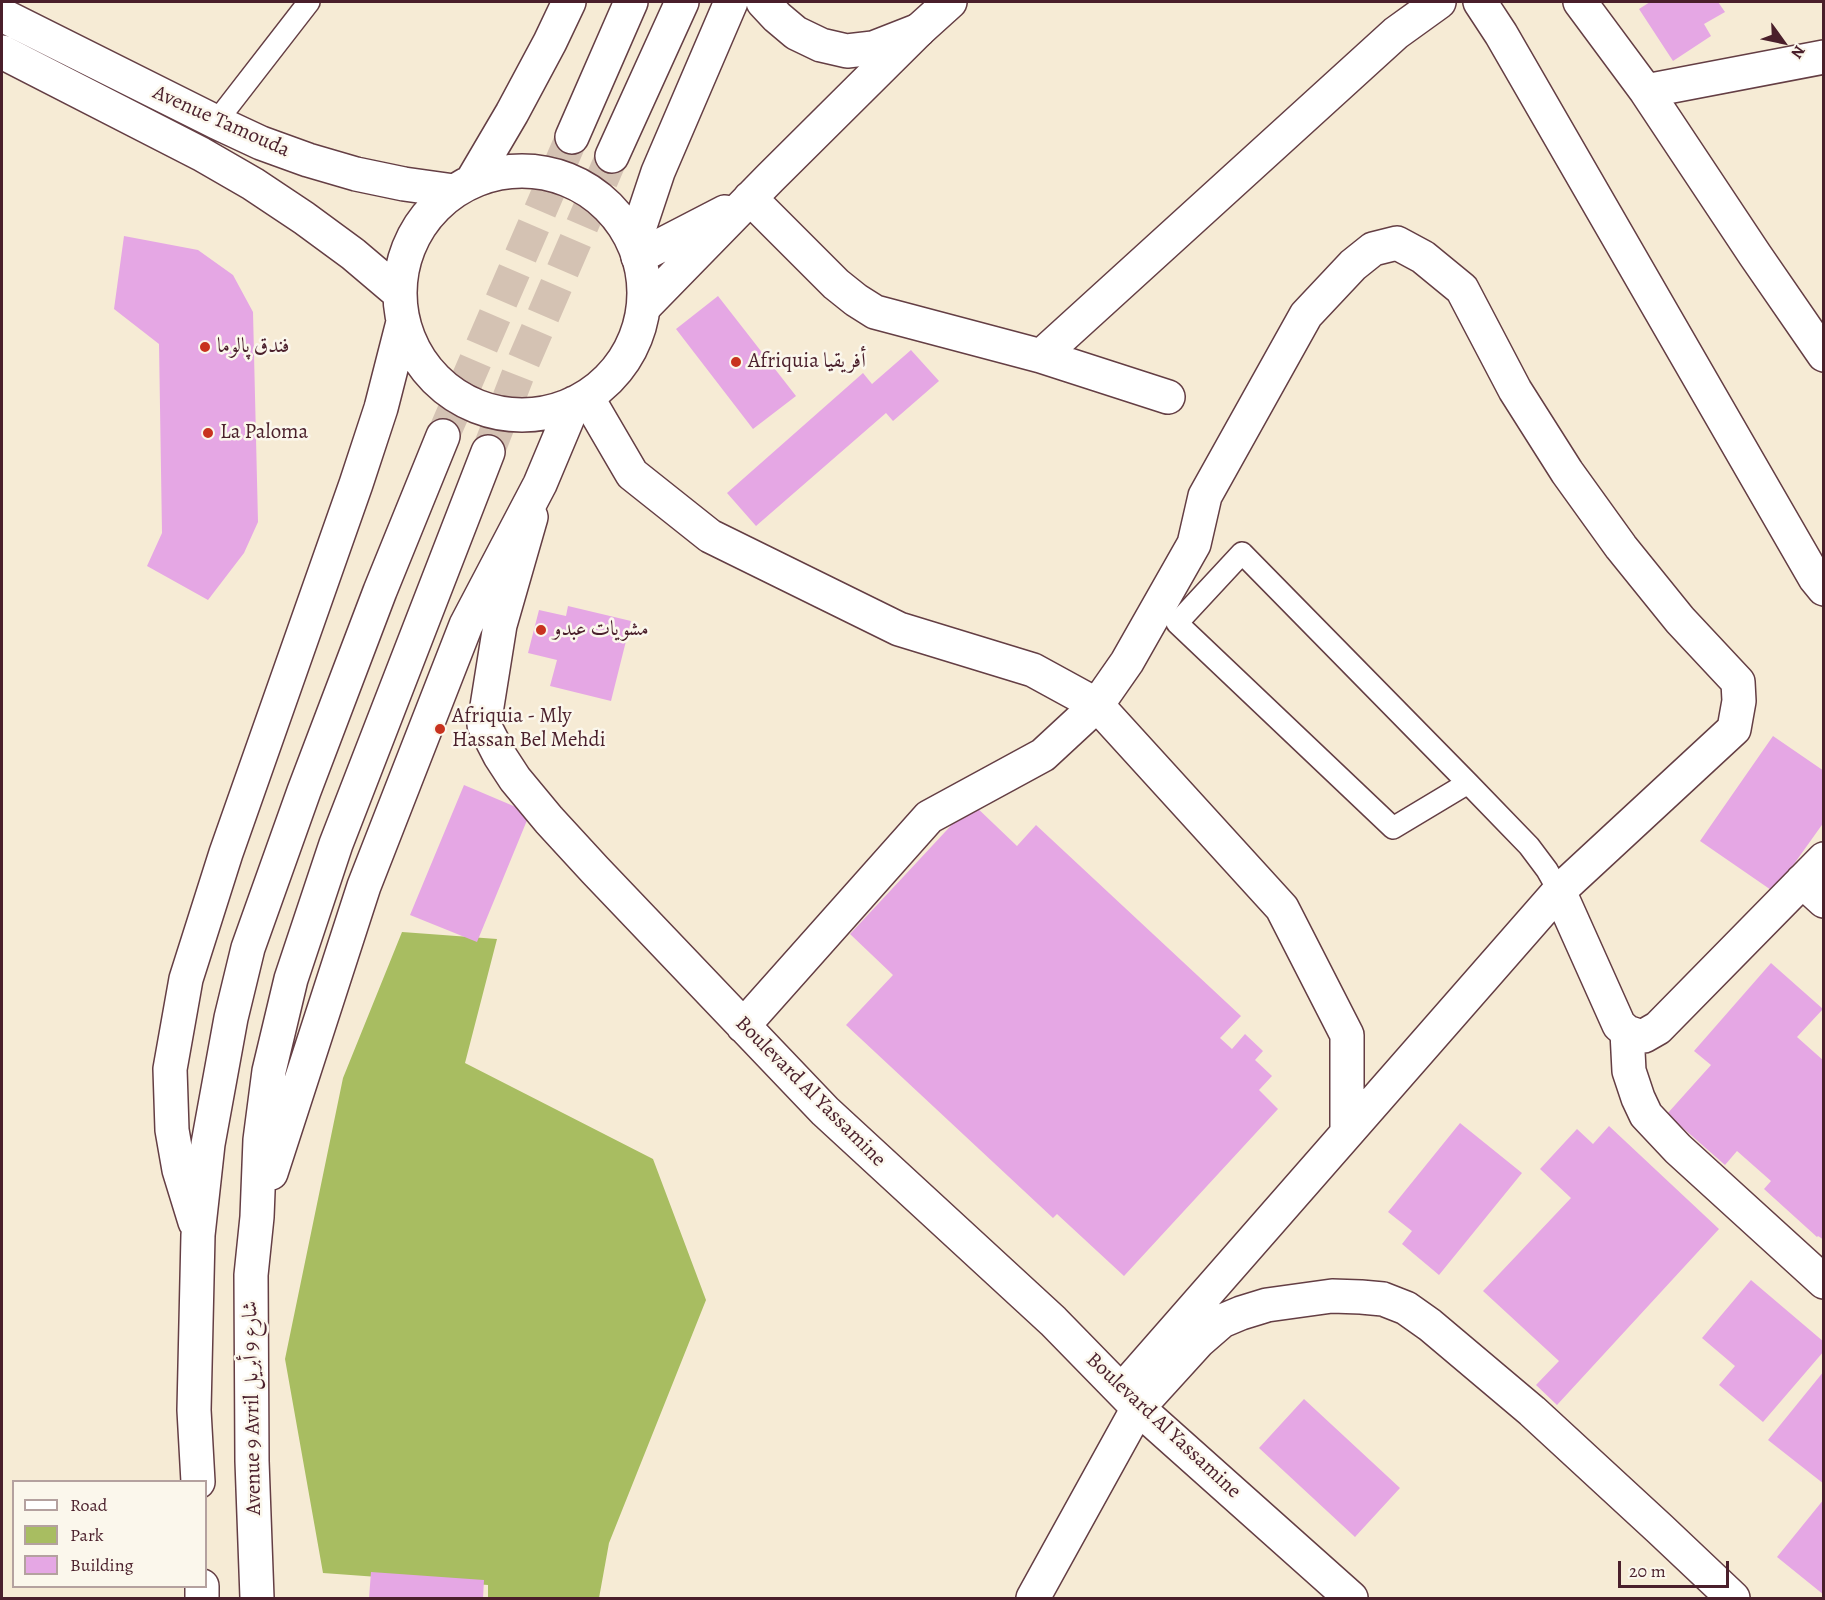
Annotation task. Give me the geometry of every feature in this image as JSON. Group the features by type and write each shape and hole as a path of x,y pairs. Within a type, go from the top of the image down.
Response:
{"main road":[{"path":"198,1235 178,1170 172,1130 171,1070 186,980 226,853 381,408 401,307 406,256 422,223 463,186 523,92 569,2"},
{"path":"572,137 631,2"},
{"path":"612,156 682,2"},
{"path":"636,251 658,172 731,2"},
{"path":"763,2 796,33 821,45 847,51 873,48 919,30"},
{"path":"644,307 750,198 950,2"},
{"path":"1041,356 1396,33 1438,2"},
{"path":"1480,2 1507,44 1815,578 1824,589"},
{"path":"1580,2 1646,91 1748,246 1824,355"},
{"name":"Avenue Tamouda","path":"2,15 261,143 356,174 404,184 463,186"},
{"name":"Avenue Tamouda","path":"2,52 201,154 253,184 353,254 401,307"},
{"path":"1646,91 1824,57"},
{"path":"401,307 417,357 442,387 476,407 513,415 552,412 581,400 615,373 634,342 644,307 643,275 636,251 614,212 584,188 548,173 510,171 463,186"},
{"path":"636,251 750,198"},
{"path":"750,198 836,284 876,312 1041,356 1168,397"},
{"path":"743,1026 928,817 1042,755 1097,705 1127,662 1194,544 1205,496 1306,315 1353,265 1373,249 1397,243 1423,257 1462,289 1515,390 1567,472 1621,547 1680,620 1738,682 1739,701 1734,729 1559,891 1347,1133 1130,1399 1038,1596"},
{"path":"257,1217 364,886 466,625 581,400"},
{"path":"581,400 632,474 710,536 899,629 1033,670 1097,705 1282,908 1347,1035 1347,1133"},
{"path":"198,1480 194,1410 198,1235 208,1144 231,1018 248,948 304,791 367,624 443,436"},
{"path":"257,1217 260,1140 269,1071 291,979 336,844 488,452"},
{"name":"Boulevard Al Yassamine","path":"540,484 500,625 484,724 515,779 549,820 825,1111 1053,1321 1130,1399 1351,1599"},
{"path":"1559,891 1619,1025 1627,1032 1644,1036 1658,1028 1816,881"},
{"path":"1627,1032 1629,1071 1646,1115 1677,1149 1824,1282"},
{"name":"Avenue 9 Avril شارع 9 أبريل","path":"257,1217 251,1287 252,1461 258,1599"},
{"path":"1130,1399 1222,1321 1267,1305 1332,1296 1383,1299 1406,1308 1430,1325 1532,1411 1660,1528 1733,1599"}],"lane":[{"path":"216,122 309,2"},
{"path":"1468,783 1393,828 1177,623 1242,553 1468,783 1529,846 1559,891"}],"green space":[{"path":"402,932 497,939 465,1063 653,1159 706,1300 609,1543 599,1598 488,1598 488,1585 323,1573 285,1359 343,1078"}],"building":[{"path":"1650,2 1718,2 1725,12 1704,24 1711,36 1673,61 1639,9"},
{"name":"La Paloma","path":"124,236 198,250 233,275 253,312 258,522 244,553 208,600 147,566 162,533 159,344 114,309"},
{"name":"Afriquia أفريقيا","path":"718,296 796,396 753,429 676,329"},
{"path":"911,350 939,381 893,421 886,413 756,526 727,493 863,373 872,384"},
{"path":"568,606 631,621 611,701 550,686 557,660 528,653 539,610 566,616"},
{"path":"1773,736 1824,771 1824,822 1774,892 1700,841"},
{"path":"464,785 530,813 477,942 410,915"},
{"path":"972,803 1017,846 1036,825 1241,1016 1220,1038 1232,1049 1245,1034 1263,1051 1255,1060 1272,1076 1259,1090 1278,1109 1124,1276 1057,1214 1053,1218 846,1025 893,975 850,934"},
{"path":"1771,963 1823,1009 1797,1037 1824,1061 1824,1240 1817,1237 1764,1189 1771,1181 1737,1151 1725,1165 1667,1114 1711,1065 1694,1051"},
{"path":"1460,1123 1522,1173 1439,1275 1402,1244 1412,1231 1388,1212"},
{"path":"1609,1126 1719,1229 1557,1405 1536,1385 1559,1361 1483,1291 1571,1198 1540,1169 1577,1129 1593,1144"},
{"path":"1751,1280 1824,1342 1824,1351 1763,1422 1719,1385 1735,1366 1702,1338"},
{"path":"1824,1371 1824,1484 1768,1440"},
{"path":"1304,1399 1400,1488 1355,1537 1259,1448"},
{"path":"1824,1499 1824,1595 1777,1557"},
{"path":"371,1572 484,1580 483,1598 369,1598"}],"tunnel":[{"path":"443,436 572,137"},
{"path":"488,452 519,372 612,156"}],"place":[{"name":"فندق پالوما","path":"205,347"},
{"name":"Afriquia أفريقيا","path":"736,362"},
{"name":"La Paloma","path":"208,433"},
{"name":"مشويات عبدو","path":"541,630"},
{"name":"Afriquia - Mly Hassan Bel Mehdi","path":"440,729"}]}
